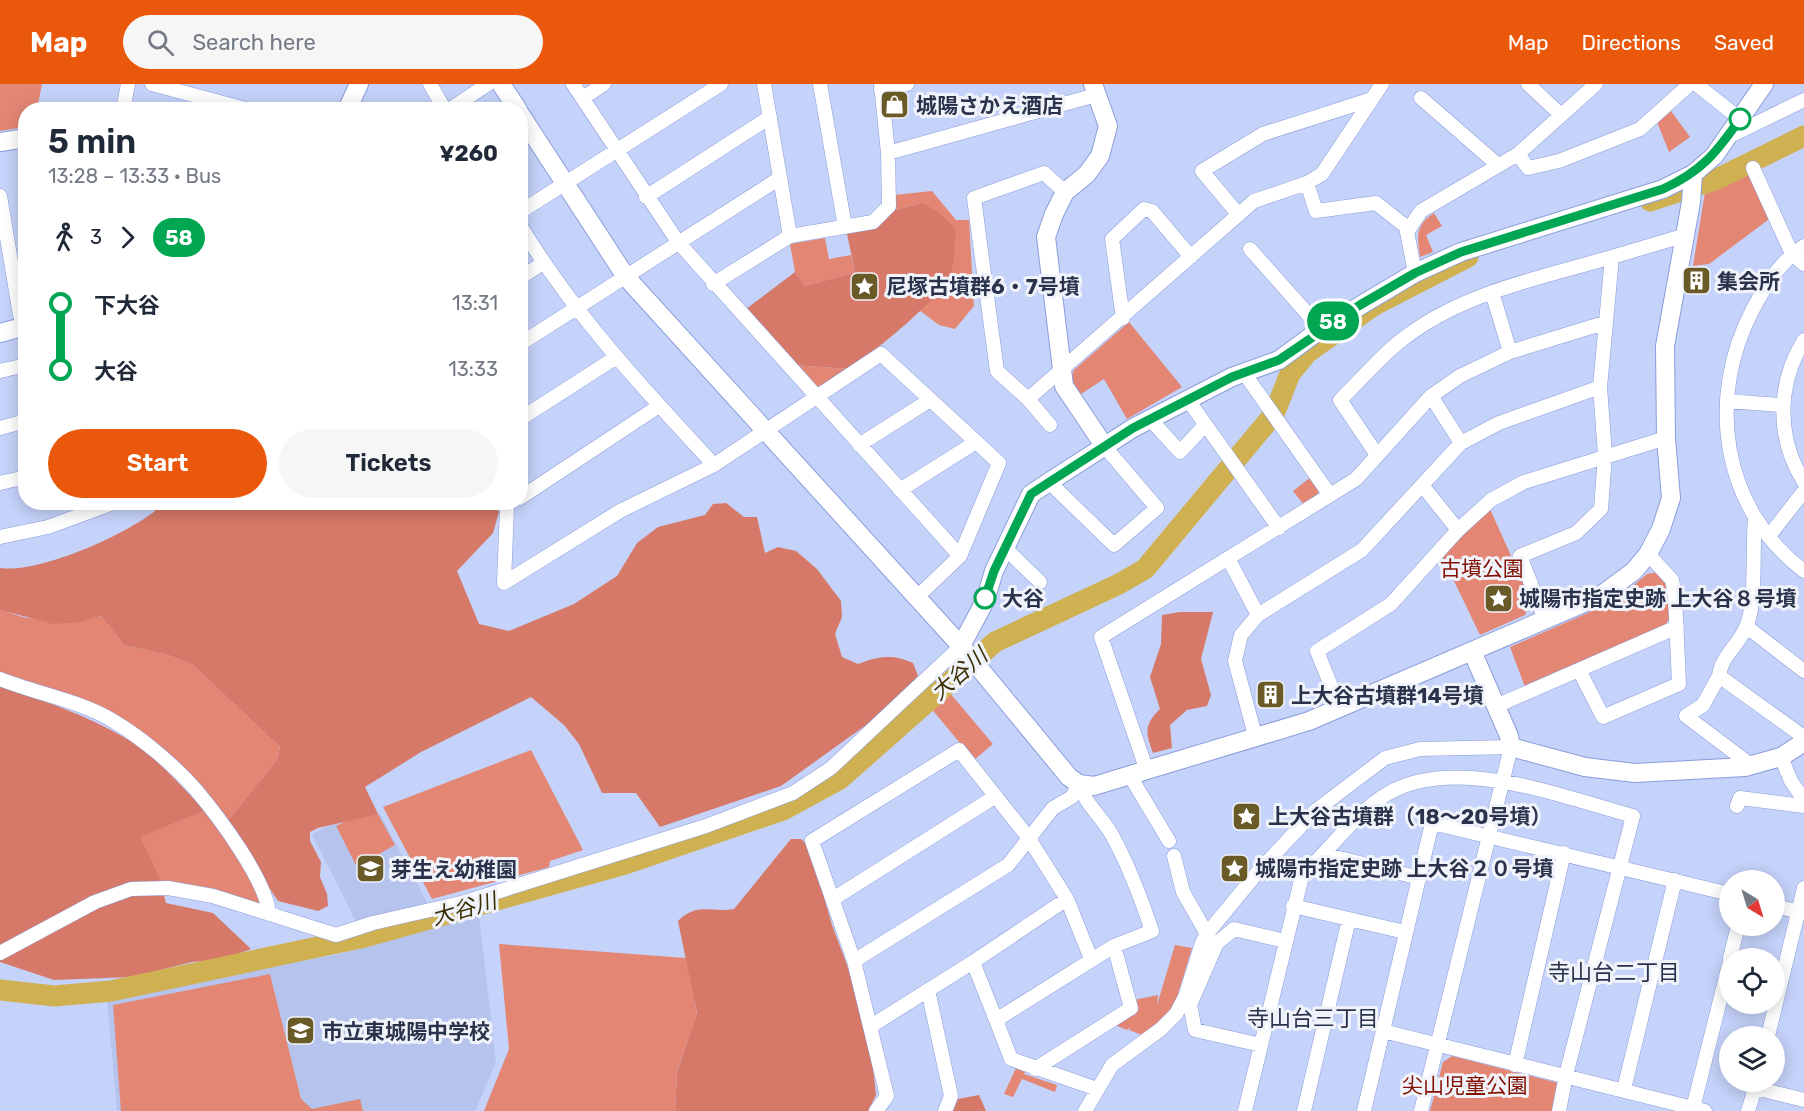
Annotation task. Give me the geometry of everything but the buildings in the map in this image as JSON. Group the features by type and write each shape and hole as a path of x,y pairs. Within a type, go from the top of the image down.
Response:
{"street":[{"path":"125,102 128,84"},
{"path":"152,84 219,102"},
{"path":"351,102 359,84"},
{"path":"430,84 442,102"},
{"path":"460,102 488,84"},
{"path":"501,84 513,102"},
{"path":"573,84 615,151 678,242 713,284 960,556"},
{"path":"582,98 604,84"},
{"path":"528,207 722,84"},
{"path":"764,84 790,236"},
{"path":"820,84 845,227"},
{"path":"713,284 790,236 873,222 889,206 888,153 881,86 907,84"},
{"path":"1028,399 1254,201 1307,183 1322,174 1382,84"},
{"path":"1528,84 1561,115"},
{"path":"1415,273 1407,232 1421,211 1518,154 1596,84"},
{"path":"1518,154 1528,168 1558,160 1640,129 1690,84"},
{"path":"1696,84 1740,119"},
{"path":"528,126 626,277 968,655 1069,777 1079,784 1094,786 1256,739 1340,708 1600,596 1634,571 1648,554 1661,529 1671,498 1666,438 1665,346 1686,235 1692,185 1764,84"},
{"path":"888,153 1094,90 1108,126 1100,156 1087,174 1065,192 1046,237 1064,386 1105,447 1157,508 1114,545 1049,482"},
{"path":"1421,98 1498,165"},
{"path":"1238,214 1202,171 1263,134 1372,99"},
{"path":"1727,138 1804,100"},
{"path":"646,197 770,117"},
{"path":"0,142 18,139"},
{"path":"1753,168 1804,264"},
{"path":"1050,425 1028,399 997,371 974,198 1044,173 1065,192"},
{"path":"528,339 780,178"},
{"path":"1307,183 1316,211 1376,203 1409,230"},
{"path":"0,953 95,902 131,889 168,888 213,896 336,934 465,902 706,826 793,793 831,768 968,655 1005,548 1031,494 1105,447 1188,400 1244,373 1279,360 1321,329 1415,273 1461,252 1663,189 1692,185"},
{"path":"0,196 18,303"},
{"path":"1123,318 1112,239 1144,209 1152,211 1191,257"},
{"path":"1377,455 1340,400 1399,342 1435,318 1492,292 1686,235"},
{"path":"528,238 543,263 615,358 714,465"},
{"path":"1250,249 1321,329"},
{"path":"1798,250 1767,283 1744,327 1732,363 1727,401 1727,437 1745,502 1769,536 1791,561 1804,571"},
{"path":"1545,619 1520,556 1576,533 1601,509 1605,455 1600,387 1612,257"},
{"path":"528,273 543,263"},
{"path":"1492,292 1510,352"},
{"path":"1169,841 1138,774 1101,637 1356,479 1431,396 1460,376 1510,352 1605,323"},
{"path":"0,333 18,329"},
{"path":"1804,340 1796,354 1781,405 1791,462 1804,482"},
{"path":"508,510 504,583 620,511 714,465 766,433 881,354 999,463 960,556 916,598"},
{"path":"528,414 615,358"},
{"path":"0,371 18,367"},
{"path":"1244,373 1330,495"},
{"path":"1256,739 1235,661 1241,635 1258,615 1362,550 1461,443 1499,423 1600,387"},
{"path":"1431,396 1461,443"},
{"path":"859,445 930,400"},
{"path":"1188,400 1279,528"},
{"path":"1727,401 1781,405"},
{"path":"528,493 659,406"},
{"path":"1151,420 1180,452 1205,425"},
{"path":"0,428 18,424"},
{"path":"1340,708 1317,651 1390,604 1458,530 1491,500 1524,482 1605,455 1666,438"},
{"path":"900,490 976,442"},
{"path":"0,483 18,479"},
{"path":"1422,485 1458,530"},
{"path":"1769,536 1804,491"},
{"path":"0,537 48,527 94,510"},
{"path":"1751,765 1686,716 1703,705 1719,676 1720,666 1747,627 1751,600 1755,519"},
{"path":"1005,548 1040,582"},
{"path":"1579,670 1604,717 1679,684 1677,627 1672,580 1648,554"},
{"path":"1228,558 1258,615"},
{"path":"1496,706 1677,627"},
{"path":"1747,627 1804,671"},
{"path":"1421,1111 1439,1045 1510,747 1496,706 1472,651"},
{"path":"1719,676 1804,737"},
{"path":"0,679 114,721 165,762 195,789 236,844 268,900 269,914"},
{"path":"1085,1111 1112,1065 1161,1029 1176,1014 1185,997 1202,943 1257,873 1315,812 1385,758 1420,748 1510,747 1585,767 1635,773 1751,765 1780,757 1804,742"},
{"path":"876,1111 887,1096 871,1026 854,961 812,841 959,750 1028,837 1067,899 1091,959"},
{"path":"1780,757 1791,781 1804,800"},
{"path":"1245,1111 1302,876 1386,795 1413,783 1448,778 1502,781 1633,816 1566,1075 1559,1111"},
{"path":"854,961 1008,865 1053,807 1072,797 1079,784"},
{"path":"996,1020 1091,959 1114,946 1152,931 1122,855 1110,832 1083,796 1079,784"},
{"path":"833,899 996,796"},
{"path":"1737,806 1740,798 1804,806"},
{"path":"1364,1111 1432,823 1719,891"},
{"path":"1515,1065 1564,853"},
{"path":"1323,854 1420,878"},
{"path":"1174,856 1183,892 1208,934"},
{"path":"1624,1089 1675,880"},
{"path":"1771,1026 1801,912 1804,888"},
{"path":"871,1026 1067,899"},
{"path":"1293,906 1405,932"},
{"path":"1785,908 1801,912"},
{"path":"1304,1111 1349,919"},
{"path":"1261,1045 1195,1030 1190,1005 1217,944 1234,929 1285,941"},
{"path":"1035,1069 1131,1008 1114,946"},
{"path":"973,962 1011,1059 1097,1089"},
{"path":"928,990 951,1096 945,1111"},
{"path":"1383,1030 1515,1065 1566,1075 1699,1109 1719,1013"},
{"path":"1748,1111 1754,1092"},
{"path":"1777,1092 1804,1101"}],"shaded area":[{"path":"922,203 940,213 956,230 951,272 935,296 906,324 850,369 794,365 746,309 795,272 805,286 855,272 847,234 875,226 895,210"},
{"path":"726,503 744,517 757,517 765,553 778,547 796,551 817,569 841,601 842,617 835,634 842,657 858,664 873,659 899,658 913,663 918,676 887,710 781,786 660,827 636,793 602,793 579,744 564,725 531,697 421,752 365,787 378,814 318,828 310,832 310,841 321,862 320,877 327,894 328,906 318,911 278,901 226,823 277,760 280,747 193,665 168,655 124,645 101,616 79,622 53,624 0,610 0,568 36,565 80,551 123,531 155,511 498,510 493,533 457,571 479,624 509,631 574,604 617,576 637,543 658,527 705,515 713,504"},
{"path":"1180,612 1213,612 1201,659 1211,695 1207,706 1187,710 1170,725 1172,748 1153,753 1147,730 1151,720 1160,709 1150,677 1161,644 1162,615"},
{"path":"0,685 65,709 112,730 138,746 178,782 205,811 140,837 159,877 166,903 213,913 251,949 225,959 192,962 132,977 54,980 0,962"},
{"name":"芽生え幼稚園","path":"375,812 380,814 428,904 356,922 312,834 348,817"},
{"path":"791,839 801,839 809,846 832,925 868,1021 876,1095 868,1111 675,1111 677,1072 697,1014 678,921 685,915 698,910 734,909"},
{"name":"市立東城陽中学校","path":"479,916 496,1062 475,1111 117,1111 107,999 340,954"},
{"path":"979,1095 986,1111 953,1111 958,1099"}],"green space":[{"path":"0,84 42,84 38,102 18,102 18,128 0,131"},
{"path":"1671,111 1690,137 1669,152 1657,122"},
{"path":"1751,173 1772,217 1709,264 1693,266 1705,192"},
{"path":"932,191 956,220 969,220 974,306 955,329 939,325 919,310 951,273 922,203 895,210 894,195"},
{"path":"1434,213 1442,226 1426,235 1433,252 1420,257 1418,243 1420,227"},
{"path":"825,238 829,259 851,255 855,272 805,286 795,272 790,244"},
{"path":"1129,322 1182,387 1127,419 1104,379 1078,396 1071,377 1074,370"},
{"path":"794,365 850,369 818,390"},
{"path":"1311,477 1319,489 1317,496 1304,505 1293,491"},
{"name":"古墳公園","path":"1490,509 1531,600 1525,615 1480,635 1442,556"},
{"path":"1659,572 1668,584 1670,617 1666,624 1525,687 1510,647 1615,601 1647,574"},
{"path":"0,610 25,617 56,621 83,620 101,616 124,645 168,655 193,665 280,747 277,760 226,823 122,719 0,675"},
{"path":"949,692 993,744 974,760 930,707"},
{"path":"531,750 583,850 550,861 549,867 432,899 383,807"},
{"path":"205,811 235,849 263,904 261,906 161,884 139,837"},
{"path":"378,814 395,845 379,854 383,864 361,875 336,826 350,819"},
{"path":"499,944 686,958 697,1015 677,1071 675,1111 484,1111 509,1049"},
{"path":"1175,945 1192,948 1174,1007 1147,1037 1129,1030 1131,1027 1127,1030 1115,1025 1134,1000 1158,995 1157,1005"},
{"path":"270,974 301,1099 312,1109 360,1099 363,1111 121,1111 113,1005"},
{"name":"尖山児童公園","path":"1452,1056 1562,1084 1557,1111 1430,1111 1443,1062"},
{"path":"1016,1068 1025,1072 1024,1074 1057,1085 1055,1092 1022,1079 1013,1097 1004,1094"}],"waterway":[{"name":"大谷川","path":"1650,201 1717,179 1804,136"},
{"name":"大谷川","path":"0,990 54,996 111,991 365,937 622,865 783,810 840,779 995,642 1119,584 1145,569 1274,414 1290,374 1307,353 1373,306 1468,257"}],"bus line":[{"name":"58","path":"985,598 994,571 1031,494 1133,428 1232,377 1279,360 1321,329 1360,305 1415,273 1461,252 1663,189 1693,174 1714,156 1740,119"}],"place":[{"name":"城陽さかえ酒店","path":"895,105"},
{"name":"集会所","path":"1696,281"},
{"name":"尼塚古墳群6・7号墳","path":"865,286"},
{"name":"大谷","path":"985,598"},
{"name":"城陽市指定史跡 上大谷８号墳","path":"1498,598"},
{"name":"上大谷古墳群14号墳","path":"1270,695"},
{"name":"上大谷古墳群（18～20号墳）","path":"1247,816"},
{"name":"城陽市指定史跡 上大谷２０号墳","path":"1234,868"},
{"name":"芽生え幼稚園","path":"370,869"},
{"name":"市立東城陽中学校","path":"301,1031"}],"district":[{"name":"寺山台二丁目","path":"1614,972"},
{"name":"寺山台三丁目","path":"1313,1018"}]}
